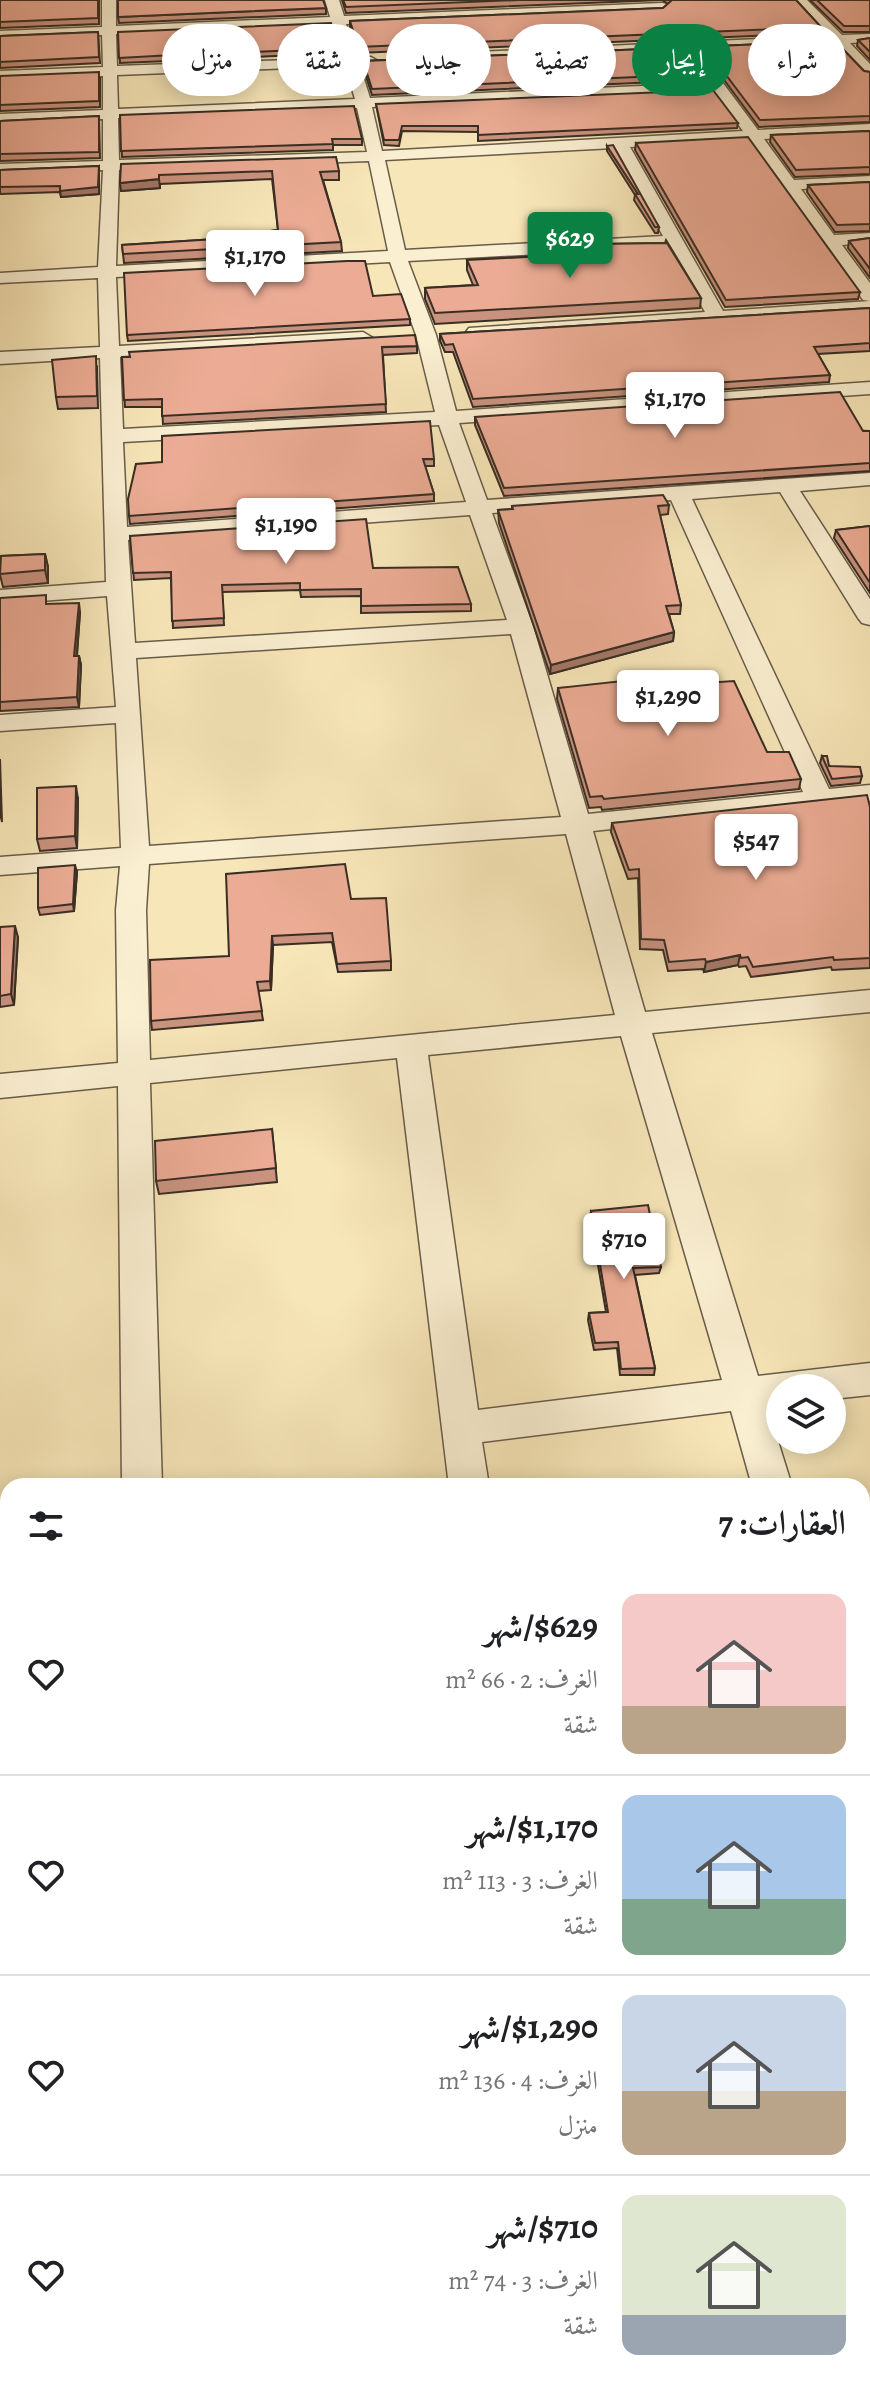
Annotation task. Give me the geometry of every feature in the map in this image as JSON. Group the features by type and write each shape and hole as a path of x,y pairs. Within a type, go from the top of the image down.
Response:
{"street":[{"path":"109,0 111,164 107,274 118,588 129,714 135,856 131,910 142,1478"},
{"path":"800,0 823,24"},
{"path":"0,35 111,31 336,10 671,21 748,29"},
{"path":"491,47 671,21"},
{"path":"846,39 870,38"},
{"path":"846,47 870,72"},
{"path":"370,61 381,61"},
{"path":"0,75 277,65"},
{"path":"0,119 632,91"},
{"path":"362,96 398,258 433,334 447,418 521,626 633,1023 762,1391 771,1478"},
{"path":"725,96 870,296"},
{"path":"0,169 377,156 870,129"},
{"path":"619,142 717,316"},
{"path":"788,185 870,181"},
{"path":"830,240 870,238"},
{"path":"0,278 675,241"},
{"path":"433,334 870,307"},
{"path":"0,358 378,338"},
{"path":"115,436 447,418 870,388"},
{"path":"118,534 480,510 678,491 870,479"},
{"path":"786,485 870,618"},
{"path":"678,491 819,797"},
{"path":"0,597 118,588"},
{"path":"123,651 521,626"},
{"path":"0,723 129,714"},
{"path":"0,866 579,824 870,793"},
{"path":"0,1086 870,1001"},
{"path":"411,1047 468,1478"},
{"path":"846,1382 870,1379"},
{"path":"462,1428 762,1391"}],"building":[{"path":"0,0 98,0 98,18 0,22"},
{"path":"118,0 323,0 326,8 118,17"},
{"path":"343,0 519,0 346,7"},
{"path":"672,0 796,0 818,24 748,24 748,30 732,31 732,24 632,24 632,35 616,36 616,24 507,24 507,41 491,41 491,24 386,24 386,46 370,46 370,24 351,24 350,21 663,8"},
{"path":"817,0 870,0 870,26 842,24"},
{"path":"277,25 277,51 261,52 261,26"},
{"path":"162,30 162,56 119,58 118,32"},
{"path":"98,32 99,57 0,62 0,36"},
{"path":"870,38 870,52 858,40"},
{"path":"732,45 748,45 748,96 846,96 846,52 864,71 870,72 870,116 760,120 732,83"},
{"path":"616,50 632,50 632,77 616,78"},
{"path":"507,55 507,83 491,84 491,56"},
{"path":"386,60 386,88 372,89 370,61"},
{"path":"99,72 99,101 0,105 0,76"},
{"path":"616,96 718,96 738,123 478,135 478,126 402,126 399,140 384,140 376,104"},
{"path":"354,106 362,139 332,139 333,144 121,151 120,115"},
{"path":"99,116 99,152 0,154 0,121"},
{"path":"870,131 870,167 796,170 771,135"},
{"path":"748,137 860,292 726,300 636,143"},
{"path":"613,145 659,227 655,227 607,146"},
{"path":"336,157 339,171 320,172 341,242 123,254 122,245 265,236 263,232 278,230 272,171 159,175 159,179 120,183 121,164"},
{"path":"99,166 98,187 60,191 60,186 0,187 0,170"},
{"path":"870,182 870,224 837,225 808,185"},
{"path":"870,238 870,269 849,241"},
{"path":"667,243 701,298 435,313 425,288 478,285 467,260 604,253 598,244"},
{"path":"365,261 373,296 401,294 410,319 127,335 124,273"},
{"path":"870,308 870,343 814,347 830,375 473,399 453,344 445,345 440,334"},
{"path":"415,335 417,346 382,347 386,404 162,416 162,399 124,400 122,357 130,357 129,352"},
{"path":"96,356 97,396 56,397 52,360"},
{"path":"840,392 863,431 870,431 870,463 504,488 475,417"},
{"path":"430,421 434,459 423,459 434,494 129,516 128,499 136,464 162,462 162,436"},
{"path":"663,495 669,505 658,506 681,605 666,606 674,632 551,665 498,510 513,509 512,506"},
{"path":"366,519 373,568 458,567 471,604 361,606 361,589 300,590 300,583 222,585 224,618 172,621 171,572 133,573 130,536"},
{"path":"870,526 870,583 836,530"},
{"path":"45,554 45,570 0,574 1,556"},
{"path":"46,595 46,604 79,603 74,656 79,656 77,697 0,702 0,598"},
{"path":"687,674 690,684 734,681 767,752 789,752 801,779 604,799 602,796 590,797 558,688"},
{"path":"822,756 827,756 829,766 860,767 862,776 832,779"},
{"path":"76,786 75,836 37,839 37,788"},
{"path":"867,795 870,807 870,958 834,960 833,957 753,967 748,957 741,958 740,955 706,962 705,959 669,962 664,940 641,939 639,869 629,870 612,823"},
{"path":"345,864 351,899 386,898 391,961 337,964 332,933 272,936 270,981 257,982 262,1011 151,1021 150,960 229,956 226,874"},
{"path":"75,865 73,904 38,908 38,868"},
{"path":"15,926 11,994 0,996 0,927"},
{"path":"272,1129 276,1168 156,1181 155,1141"},
{"path":"648,1205 661,1267 633,1268 655,1368 621,1369 618,1342 595,1343 589,1313 608,1312 591,1211"}]}
